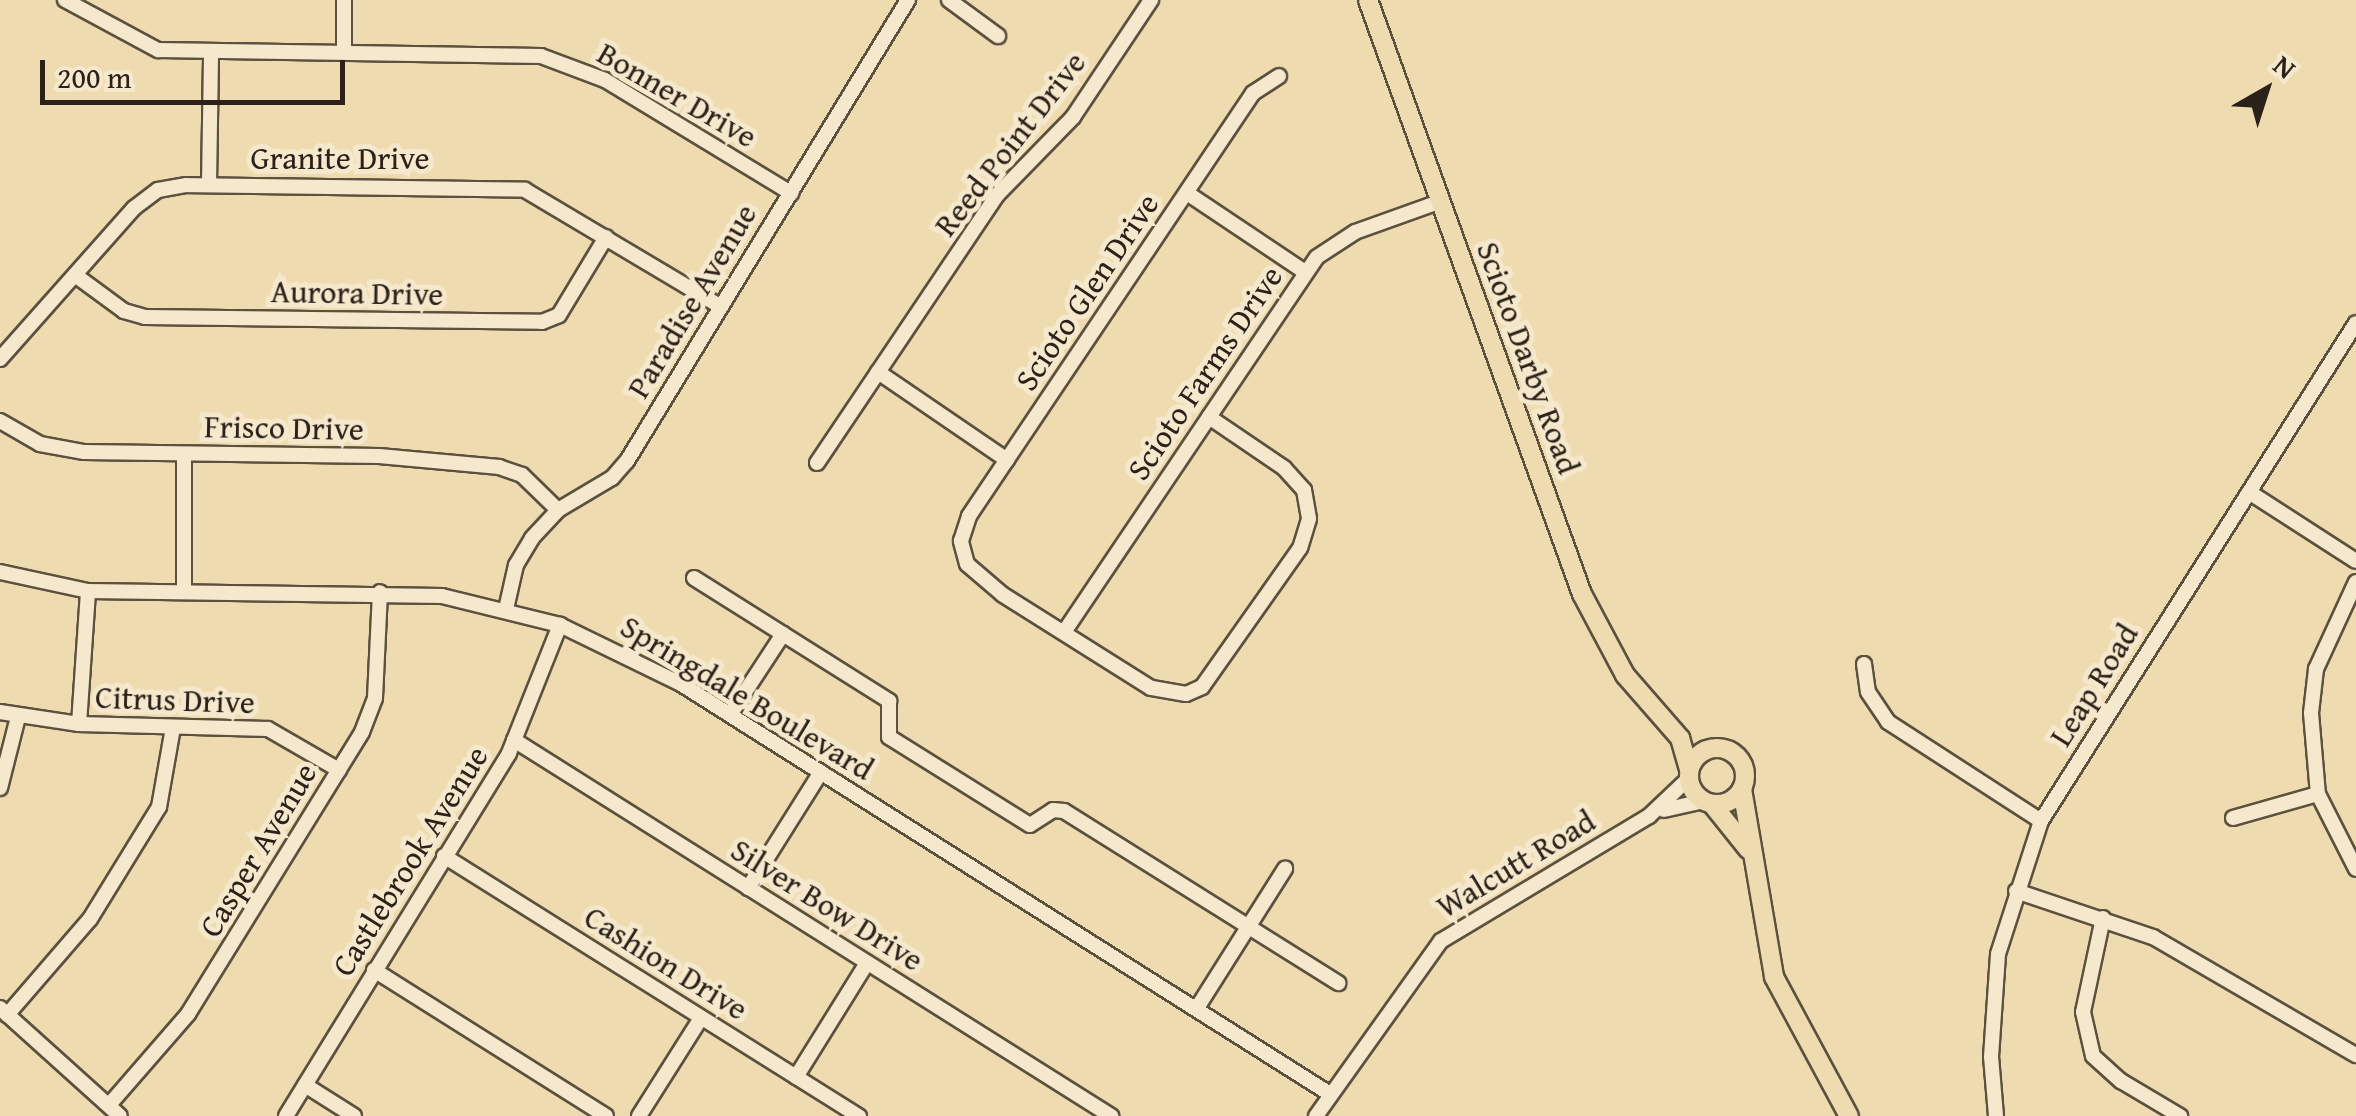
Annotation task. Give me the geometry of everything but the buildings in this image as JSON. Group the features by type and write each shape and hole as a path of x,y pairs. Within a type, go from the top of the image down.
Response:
{"main road":[{"name":"Scioto Darby Road","path":"1368,0 1595,625 1625,675 1664,718 1687,752 1688,774"},
{"name":"Scioto Darby Road","path":"1664,718 1718,748"},
{"path":"1754,858 1688,774 1699,753 1718,748 1742,763 1742,789 1754,858 1774,977 1850,1116"},
{"path":"1708,803 1730,802 1742,789"}],"street":[{"name":"Bonner Drive","path":"65,0 141,45 210,51 510,52 558,61 605,80 791,193"},
{"path":"344,0 344,52"},
{"name":"Paradise Avenue","path":"506,609 516,566 558,510 612,478 627,461 908,0"},
{"path":"949,0 998,36"},
{"name":"Reed Point Drive","path":"817,462 998,196 1072,117 1152,0"},
{"path":"209,185 210,51"},
{"name":"Scioto Glen Drive","path":"1064,632 974,574 962,551 965,522 1253,93 1279,76"},
{"name":"Granite Drive","path":"0,359 75,274 158,190 209,185 526,190 721,307"},
{"path":"1187,193 1305,272"},
{"name":"Scioto Farms Drive","path":"1064,632 1305,272 1355,232 1439,202"},
{"name":"Aurora Drive","path":"75,274 124,311 145,317 542,322 559,315 606,237"},
{"name":"Leap Road","path":"1996,1116 1994,986 2016,891 2041,821 2356,322"},
{"path":"878,372 1008,460"},
{"path":"1064,632 1152,688 1186,694 1214,675 1300,548 1310,520 1304,490 1284,468 1209,417"},
{"name":"Frisco Drive","path":"0,421 28,440 63,449 379,456 499,467 522,475 558,510"},
{"path":"184,454 184,589"},
{"path":"2249,492 2356,561"},
{"name":"Springdale Boulevard","path":"0,572 88,590 380,592 506,609 560,625 625,652 730,715 1330,1094"},
{"path":"694,578 889,701 889,736 1030,825 1053,810 1064,811 1338,983"},
{"path":"2356,582 2316,669 2311,741 2318,794 2356,869"},
{"path":"79,724 88,590"},
{"name":"Casper Avenue","path":"114,1111 188,1014 339,770 375,698 380,592"},
{"name":"Castlebrook Avenue","path":"286,1116 514,740 560,625"},
{"path":"730,715 782,634"},
{"path":"1864,664 1868,692 1888,722 2041,821"},
{"name":"Citrus Drive","path":"0,712 79,724 268,729 339,770"},
{"path":"0,788 18,717"},
{"path":"114,1111 4,1012 90,919 159,807 173,728"},
{"name":"Silver Bow Drive","path":"514,740 1110,1116"},
{"path":"748,888 821,772"},
{"name":"Walcutt Road","path":"1316,1116 1441,941 1650,816 1688,774"},
{"path":"2233,818 2318,794"},
{"name":"Walcutt Road","path":"1650,816 1708,803"},
{"name":"Cashion Drive","path":"444,856 859,1116"},
{"path":"1197,1008 1285,869"},
{"path":"2016,891 2153,937 2356,1055"},
{"path":"2103,918 2084,1032 2106,1070 2162,1112 2180,1116"},
{"path":"796,1076 867,963"},
{"path":"374,970 606,1116"},
{"path":"639,1116 701,1018"},
{"path":"306,1086 354,1116"}]}
